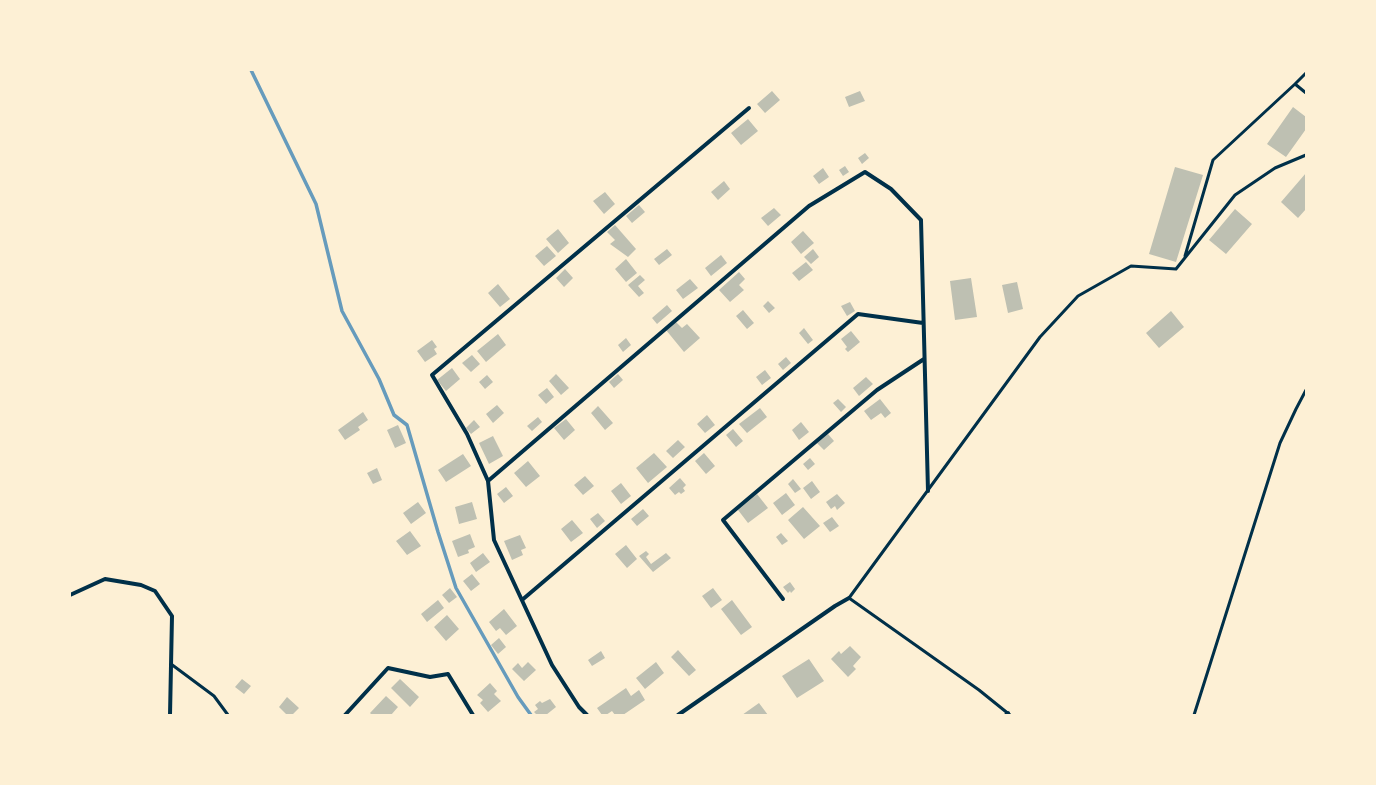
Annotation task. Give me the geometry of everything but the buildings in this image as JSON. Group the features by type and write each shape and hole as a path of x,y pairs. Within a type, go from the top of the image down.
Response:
{"street":[{"path":"587,715 579,708 552,665 494,540 488,481 467,434 432,375 749,108"},
{"path":"488,481 809,206 865,172 891,189 921,220 928,491"},
{"path":"522,600 858,314 924,324"},
{"path":"784,599 722,520 877,390 924,359"},
{"path":"70,596 105,579 140,584 155,591 172,616 170,715"},
{"path":"678,715 835,606 849,598"},
{"path":"345,715 388,668 430,677 448,674 473,715"}],"lane":[{"path":"1185,258 1213,160 1306,73"},
{"path":"1295,84 1306,93"},
{"path":"1008,714 979,690 849,598 1040,337 1078,296 1131,266 1176,269 1235,196 1275,168 1306,155"},
{"path":"1194,715 1280,443 1306,390"},
{"path":"171,664 214,696 228,715"}],"waterway":[{"path":"251,70 316,204 342,311 379,379 394,415 407,425 456,588 518,697 531,715"}]}
